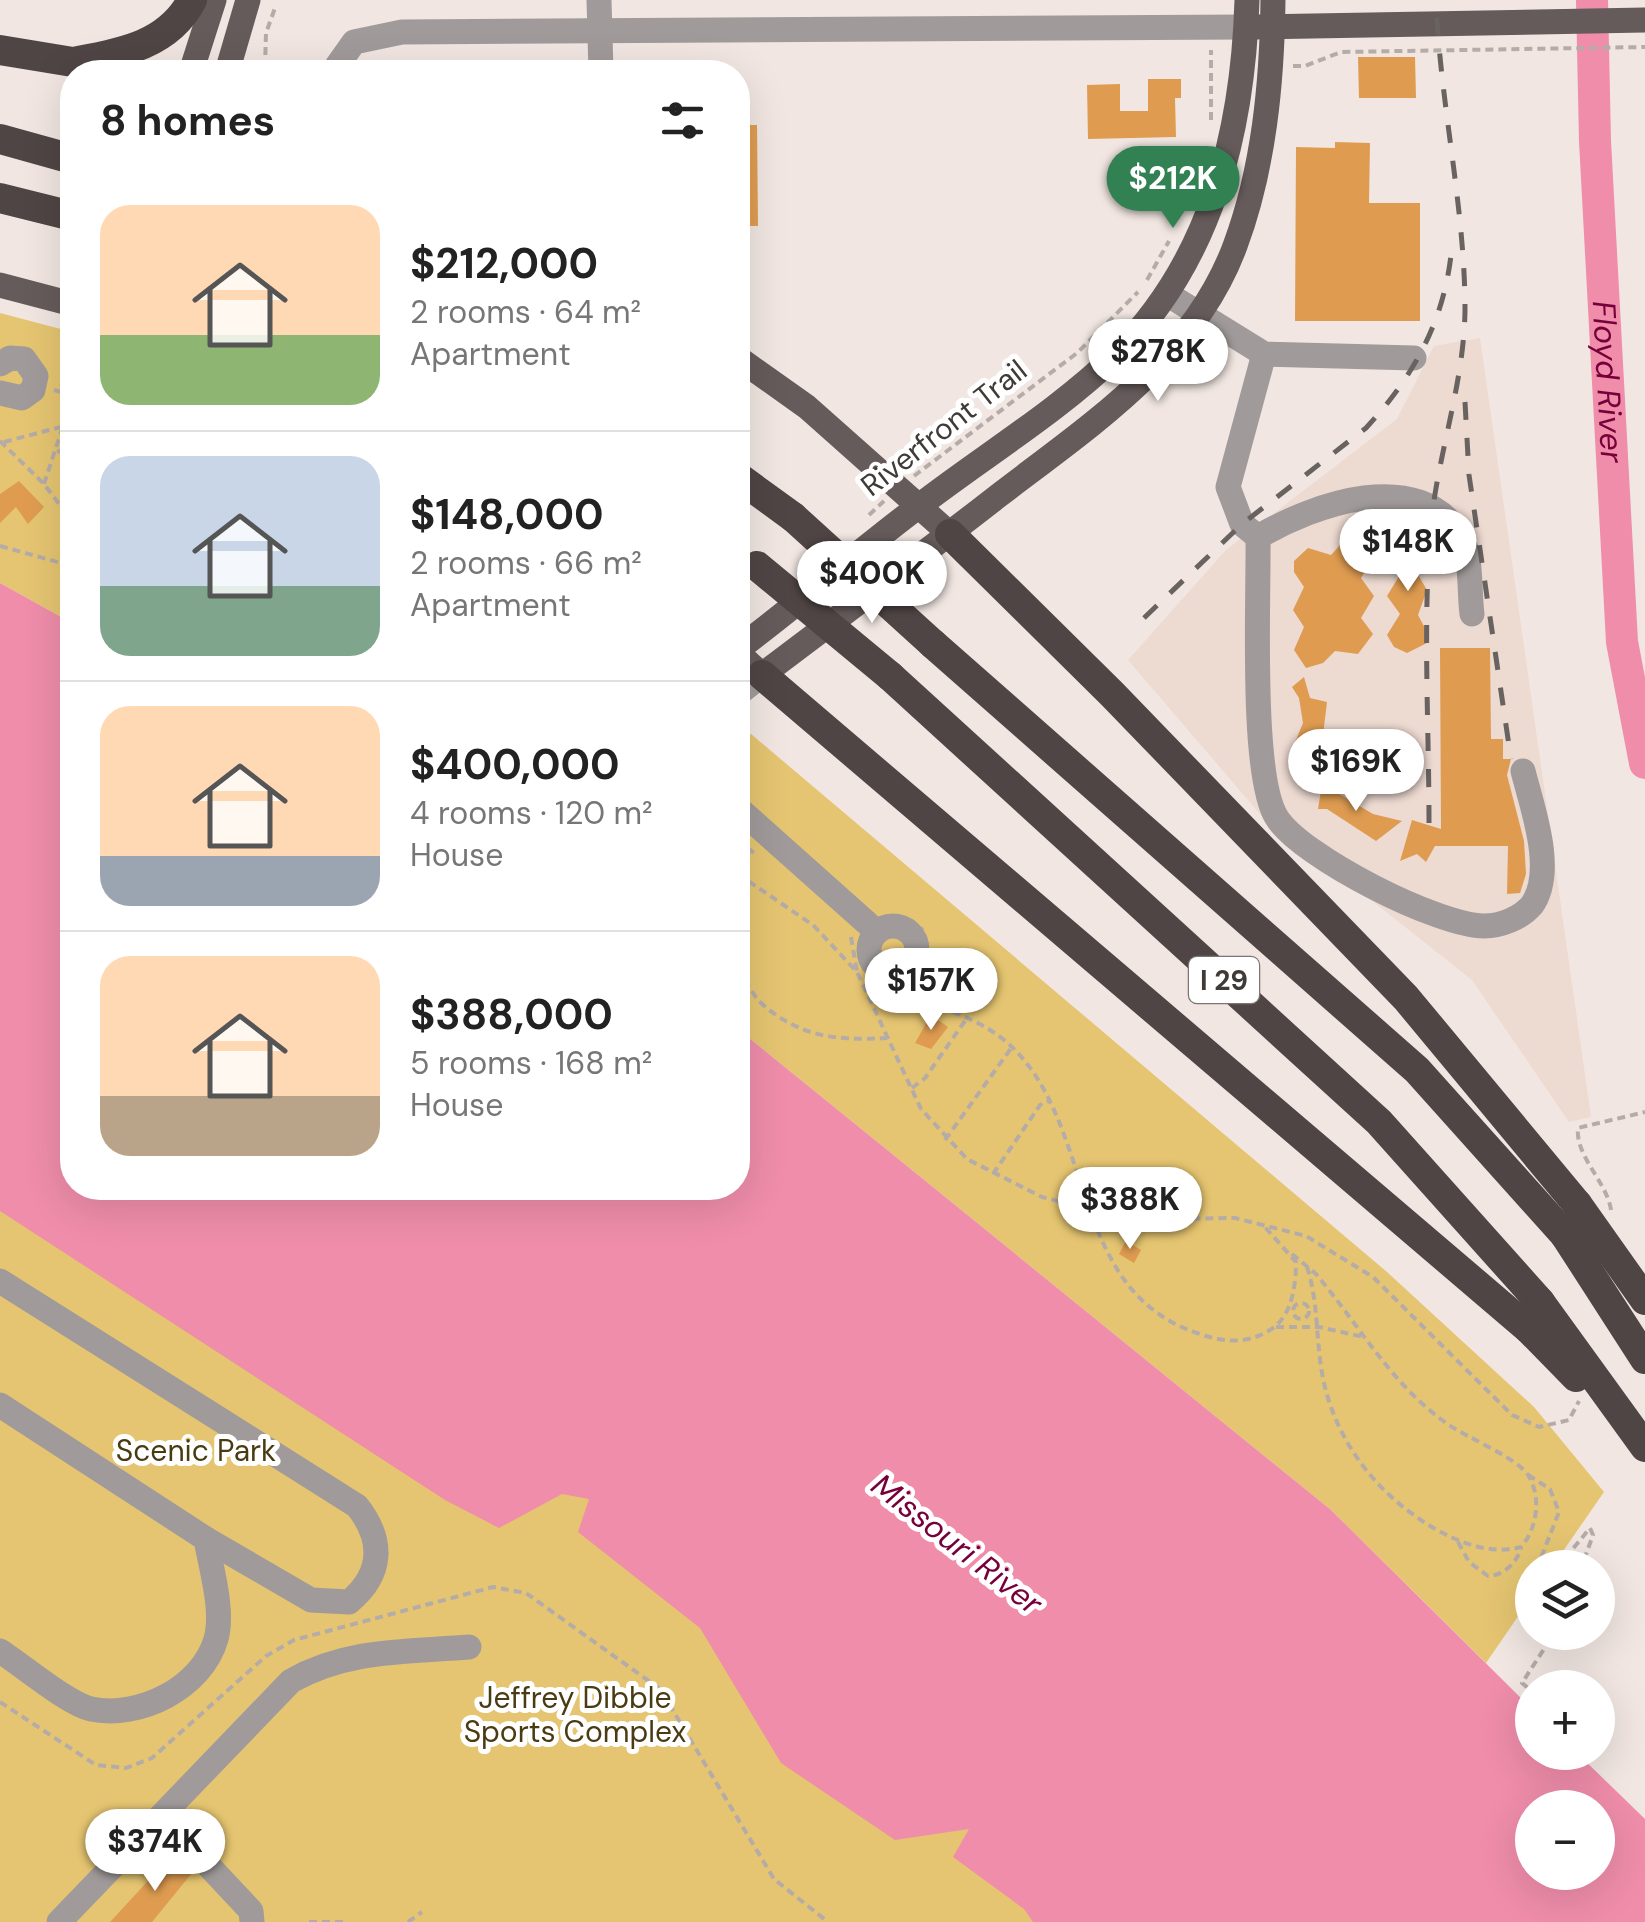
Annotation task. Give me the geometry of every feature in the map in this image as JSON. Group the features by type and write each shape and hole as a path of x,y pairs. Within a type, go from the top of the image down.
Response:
{"highway":[{"path":"106,60 162,34 192,0"},
{"path":"0,50 60,68"},
{"path":"0,139 60,156"},
{"path":"0,198 60,213"},
{"name":"I 29","path":"750,486 792,516 1417,1070 1565,1235 1645,1359"},
{"path":"950,534 1112,694 1406,998 1576,1204 1645,1300"},
{"name":"I 29","path":"750,560 890,676 1378,1122 1645,1447"},
{"path":"762,675 1535,1315 1645,1455"}],"main road":[{"path":"196,60 214,0"},
{"path":"231,60 248,0"},
{"path":"750,641 920,505 1072,393 1117,354 1167,294 1202,236 1220,187 1243,65 1247,0"},
{"path":"750,663 762,675 1116,405 1158,366 1199,314 1235,247 1252,188 1268,109 1272,0"},
{"path":"1246,27 1645,20"},
{"path":"0,285 60,301"},
{"path":"750,367 807,407 950,534"}],"street":[{"path":"598,0 600,60"},
{"path":"341,60 354,42 402,32 1246,27"},
{"path":"1167,294 1264,354 1414,358"},
{"path":"1264,354 1228,487 1242,524 1258,537 1262,775 1277,818 1312,849 1380,892 1445,917 1484,926 1516,919 1532,904 1541,883 1541,860 1523,771"},
{"path":"0,364 10,358 24,359 36,376 32,390 22,398 0,393"},
{"path":"1258,537 1308,512 1364,498 1412,500 1434,507 1463,539 1472,614"},
{"path":"750,684 762,675"},
{"path":"750,817 886,923"},
{"path":"0,1281 357,1506 373,1526 376,1561 368,1586 349,1602 311,1600 206,1539 0,1405"},
{"path":"0,1650 88,1709 147,1705 182,1687 205,1662 217,1638 217,1604 206,1539"},
{"path":"59,1922 292,1681 323,1663 356,1655 469,1647"},
{"path":"162,1816 251,1910 252,1922"}],"path":[{"path":"1210,123 1211,25"},
{"path":"1270,66 1306,66 1341,52 1645,47"},
{"path":"1211,65 1243,65"},
{"name":"Riverfront Trail","path":"865,522 899,487 1077,353 1142,288 1176,229"},
{"path":"18,426 20,436"},
{"path":"60,427 1,442 60,505"},
{"path":"44,484 60,441"},
{"path":"0,546 60,563"},
{"path":"750,850 766,864"},
{"path":"750,882 812,925 858,972 931,1125 945,1140 993,1174 1042,1197 1089,1210 1159,1219 1197,1216 1262,1224 1306,1236 1373,1277 1512,1415 1526,1423 1560,1425 1576,1413 1580,1396"},
{"path":"866,986 909,980 926,962 929,948 922,929 886,923"},
{"path":"851,937 858,972"},
{"path":"866,986 968,1017 1012,1047 1049,1101 1089,1210 1126,1285 1156,1312 1218,1340 1241,1342 1300,1322 1364,1336"},
{"path":"750,987 758,1000 804,1032 821,1038 887,1038"},
{"path":"912,1088 925,1078 968,1017"},
{"path":"945,1140 1012,1047"},
{"path":"993,1174 1040,1104 1049,1101"},
{"path":"1612,1222 1608,1192 1577,1139 1578,1128 1590,1122 1645,1112"},
{"path":"1262,1224 1308,1267 1424,1406 1550,1489 1559,1512 1558,1524 1546,1550"},
{"path":"1276,1327 1291,1307 1296,1278 1292,1254"},
{"path":"1308,1267 1328,1399 1354,1456 1396,1502 1456,1539 1496,1550 1520,1547"},
{"path":"1291,1307 1308,1307 1307,1316 1300,1322"},
{"path":"1291,1307 1300,1322"},
{"path":"1456,1539 1469,1562 1488,1576 1505,1570 1519,1557 1520,1547 1534,1526 1534,1497 1528,1474"},
{"path":"1572,1550 1590,1528 1587,1550"},
{"path":"0,1702 96,1765 126,1768 152,1758 266,1656 294,1640 494,1588 526,1594 660,1689 774,1879 828,1922"},
{"path":"408,1922 422,1912"},
{"path":"309,1922 347,1922"}],"shaded area":[{"path":"1480,338 1591,1117 1569,1122 1472,980 1346,880 1290,849 1128,660 1226,550 1397,419 1434,346"}],"green space":[{"path":"0,313 60,329 60,616 0,583"},
{"path":"750,734 1387,1272 1534,1407 1604,1492 1564,1550 1515,1550 1515,1621 1486,1663 1331,1510 750,1039"},
{"name":"Jeffrey Dibble Sports Complex","path":"0,1083 60,1170 60,1200 94,1200 544,1451 1148,1922 0,1922"}],"water":[{"name":"Missouri River","path":"0,583 60,616 60,1200 750,1200 750,1039 1331,1510 1515,1692 1515,1770 1595,1770 1645,1819 1645,1922 1033,1922 1024,1909 953,1857 969,1829 895,1840 781,1763 700,1628 578,1532 589,1499 562,1494 499,1528 445,1500 0,1211"}],"building":[{"path":"1358,57 1415,57 1416,98 1359,98"},
{"path":"1148,79 1181,79 1181,98 1175,98 1176,137 1088,139 1087,85 1120,84 1120,111 1148,111"},
{"path":"750,125 757,125 758,226 750,226"},
{"path":"1335,142 1370,143 1369,203 1420,203 1420,321 1295,321 1296,147 1335,148"},
{"path":"19,481 44,507 28,524 16,507 0,523 0,494"},
{"path":"1411,533 1427,548 1417,573 1427,590 1418,615 1427,632 1427,643 1407,653 1394,647 1387,635 1400,614 1387,596 1401,573 1386,556 1394,539"},
{"path":"1357,540 1374,556 1361,578 1374,596 1361,618 1373,634 1358,654 1335,651 1323,663 1306,668 1294,650 1304,627 1293,610 1304,587 1294,572 1294,561 1308,548 1331,555 1343,542"},
{"path":"1440,648 1490,648 1491,739 1503,739 1503,759 1511,759 1507,775 1524,841 1526,874 1520,893 1507,894 1508,846 1435,846 1426,862 1417,854 1400,861 1412,820 1441,829"},
{"path":"1304,677 1310,698 1327,702 1323,735 1328,746 1321,754 1301,756 1293,747 1303,723 1299,698 1292,687"},
{"path":"1322,784 1373,814 1402,821 1376,841 1327,809 1318,809"},
{"path":"931,1015 948,1027 931,1049 915,1043"},
{"path":"1126,1241 1141,1250 1134,1263 1119,1254"},
{"path":"171,1856 192,1873 152,1922 110,1922"}],"waterway":[{"name":"Floyd River","path":"1592,0 1595,141 1622,642 1645,763"}],"railway":[{"path":"1429,823 1430,534 1460,367 1465,310 1461,232 1436,0"},
{"path":"1144,618 1242,524 1366,428 1384,408 1413,366 1435,321 1452,245"},
{"path":"1465,402 1469,475 1511,759"}],"park label":[{"name":"Scenic Park","path":"196,1451"}]}
